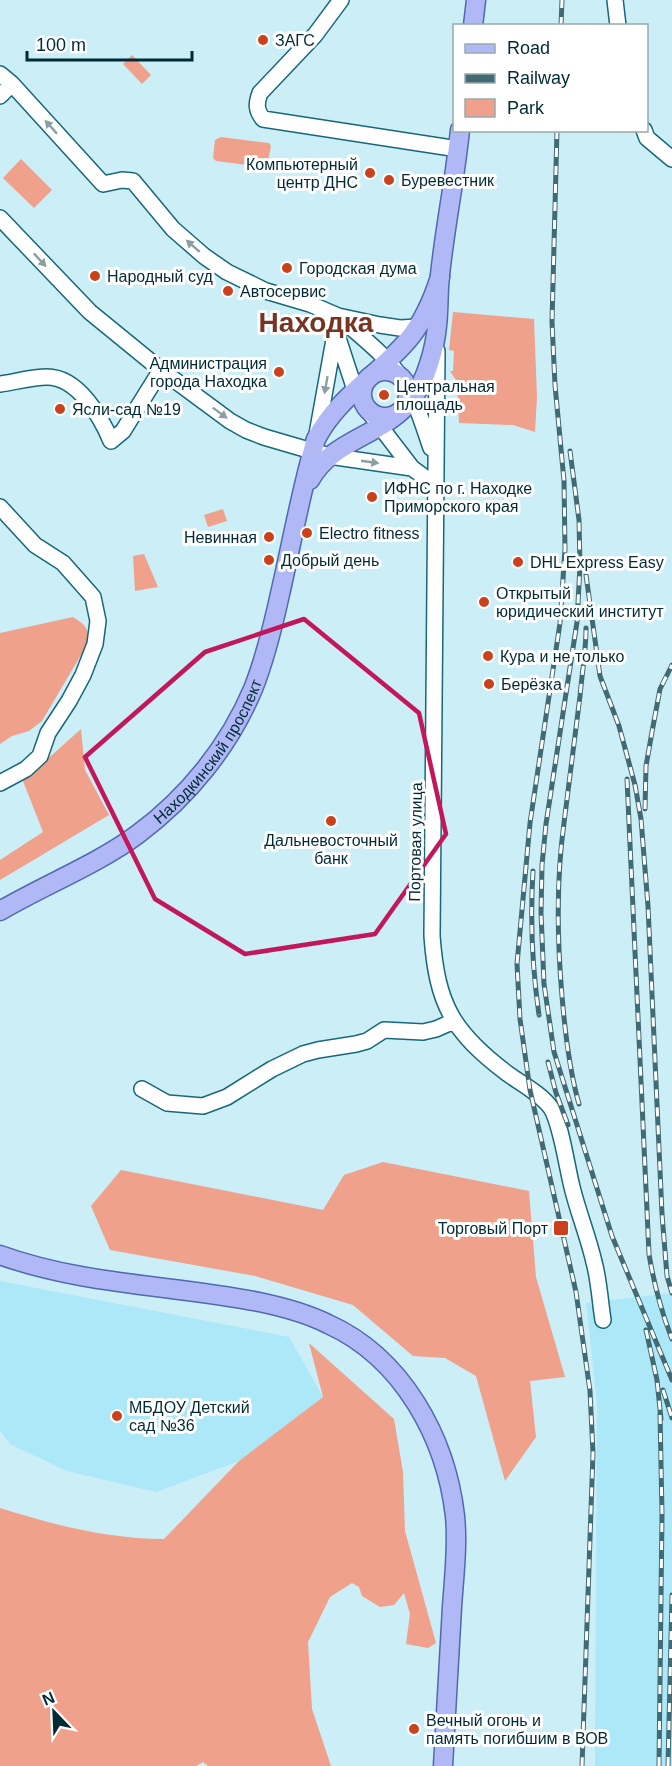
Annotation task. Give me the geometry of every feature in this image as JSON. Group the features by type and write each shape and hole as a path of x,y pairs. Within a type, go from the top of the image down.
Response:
{"main road":[{"path":"473,24 476,0"},
{"name":"Находкинский проспект","path":"319,449 346,444 380,426 398,413 413,398 426,370 438,324 440,277 460,132"},
{"name":"Находкинский проспект","path":"0,911 137,835 175,804 212,760 240,715 259,672 272,632 300,504 330,418 418,327 434,296 440,277"},
{"path":"378,372 392,372 404,381 408,394 406,402 398,413 384,417 377,416 366,408 362,401 363,387 371,375 378,372"},
{"path":"0,1248 45,1269"},
{"path":"0,1256 45,1269 82,1276 259,1302 301,1312 330,1324 357,1340 399,1378 414,1399 438,1444 446,1469 455,1519 455,1557 443,1766"}],"street":[{"path":"341,0 315,35 260,93 256,104 263,119 458,149"},
{"path":"615,0 618,24"},
{"path":"0,96 6,79 103,184 122,180 133,181 173,229 226,272 266,291 310,304 387,361 404,381 413,398 435,461"},
{"path":"645,132 647,138 672,159"},
{"path":"0,218 90,312 161,370 231,421 264,437 412,468"},
{"path":"337,324 418,327"},
{"path":"337,324 355,390 412,468 435,485"},
{"path":"319,449 337,324"},
{"name":"Портовая улица","path":"438,324 432,936 434,963 445,1004 465,1035 495,1064 545,1101 552,1109 577,1209 595,1262 603,1320"},
{"path":"0,384 49,377 70,385 92,405 111,441 123,431 161,370"},
{"path":"0,507 35,545 63,563 93,597 98,621 95,644 82,675 69,701 48,733 40,756 26,769 0,783"},
{"path":"142,1089 167,1103 203,1106 227,1097 272,1069 303,1054 367,1041 384,1030 423,1032 454,1021"}],"highlighted area":[{"path":"304,619 419,713 446,834 375,934 245,954 155,899 85,757 205,652"}],"shaded area":[{"path":"0,1281 289,1337 323,1397 239,1461 156,1492 67,1471 10,1444 0,1430"},
{"path":"672,1293 672,1766 595,1766 597,1402 586,1303"}],"green space":[{"path":"132,55 151,75 142,84 123,64"},
{"path":"221,137 269,143 271,146 267,166 216,161 213,158 215,140"},
{"path":"21,159 52,190 34,208 3,178"},
{"path":"453,312 534,319 537,397 535,432 513,425 459,423 457,382 450,371 453,371 454,351 449,350"},
{"path":"223,509 227,521 208,527 204,515"},
{"path":"144,554 158,587 135,591 133,556"},
{"path":"73,617 85,627 88,633 88,643 42,721 29,731 12,736 0,744 0,633"},
{"path":"81,729 85,770 109,815 0,880 0,860 43,832 23,781"},
{"path":"383,1162 529,1191 536,1277 565,1377 530,1381 536,1437 505,1481 476,1376 445,1358 413,1356 353,1305 255,1276 110,1250 91,1206 121,1170 323,1210 344,1175"},
{"path":"309,1343 394,1419 403,1472 405,1531 436,1643 428,1648 406,1644 410,1614 404,1593 394,1605 380,1607 362,1596 359,1587 352,1583 330,1597 308,1642 312,1709 331,1766 208,1766 203,1762 196,1766 0,1766 0,1508 102,1534 164,1539 239,1461 323,1397"}],"railway":[{"path":"561,24 562,0"},
{"path":"557,132 552,322 564,481 565,549 560,623 530,823 517,964 520,1019 530,1090 576,1292 590,1391 593,1453 582,1766"},
{"path":"570,451 579,520 580,566 577,622 546,824 542,865 541,913 544,984 554,1052 612,1236 672,1380"},
{"path":"586,575 600,676 619,726 635,785 641,819 648,906 662,1214 667,1276 672,1293"},
{"path":"579,1104 570,1064 565,1023 558,910 561,845 585,654 586,628"},
{"path":"645,809 646,766 660,689 672,665"},
{"path":"627,779 649,1254 658,1297 672,1339"},
{"path":"533,871 532,943 539,1015"},
{"path":"548,1062 568,1125"},
{"path":"646,1330 657,1380 661,1419"},
{"path":"663,1390 672,1418"},
{"path":"659,1766 662,1514 660,1413"},
{"path":"668,1766 672,1595"}],"place":[{"name":"ЗАГС","path":"263,40"},
{"name":"Компьютерный центр ДНС","path":"370,173"},
{"name":"Буревестник","path":"389,180"},
{"name":"Городская дума","path":"287,268"},
{"name":"Народный суд","path":"95,276"},
{"name":"Автосервис","path":"228,291"},
{"name":"Администрация города Находка","path":"279,372"},
{"name":"Центральная площадь","path":"384,395"},
{"name":"Ясли-сад №19","path":"60,409"},
{"name":"ИФНС по г. Находке Приморского края","path":"372,497"},
{"name":"Electro fitness","path":"307,533"},
{"name":"Невинная","path":"269,537"},
{"name":"Добрый день","path":"269,560"},
{"name":"DHL Express Easy","path":"518,562"},
{"name":"Открытый юридический институт","path":"484,602"},
{"name":"Кура и не только","path":"488,656"},
{"name":"Берёзка","path":"489,684"},
{"name":"Дальневосточный банк","path":"331,821"},
{"name":"Торговый Порт","path":"561,1228"},
{"name":"МБДОУ Детский сад №36","path":"117,1416"},
{"name":"Вечный огонь и память погибшим в ВОВ","path":"414,1729"}],"district":[{"name":"Находка","path":"316,322"}]}
